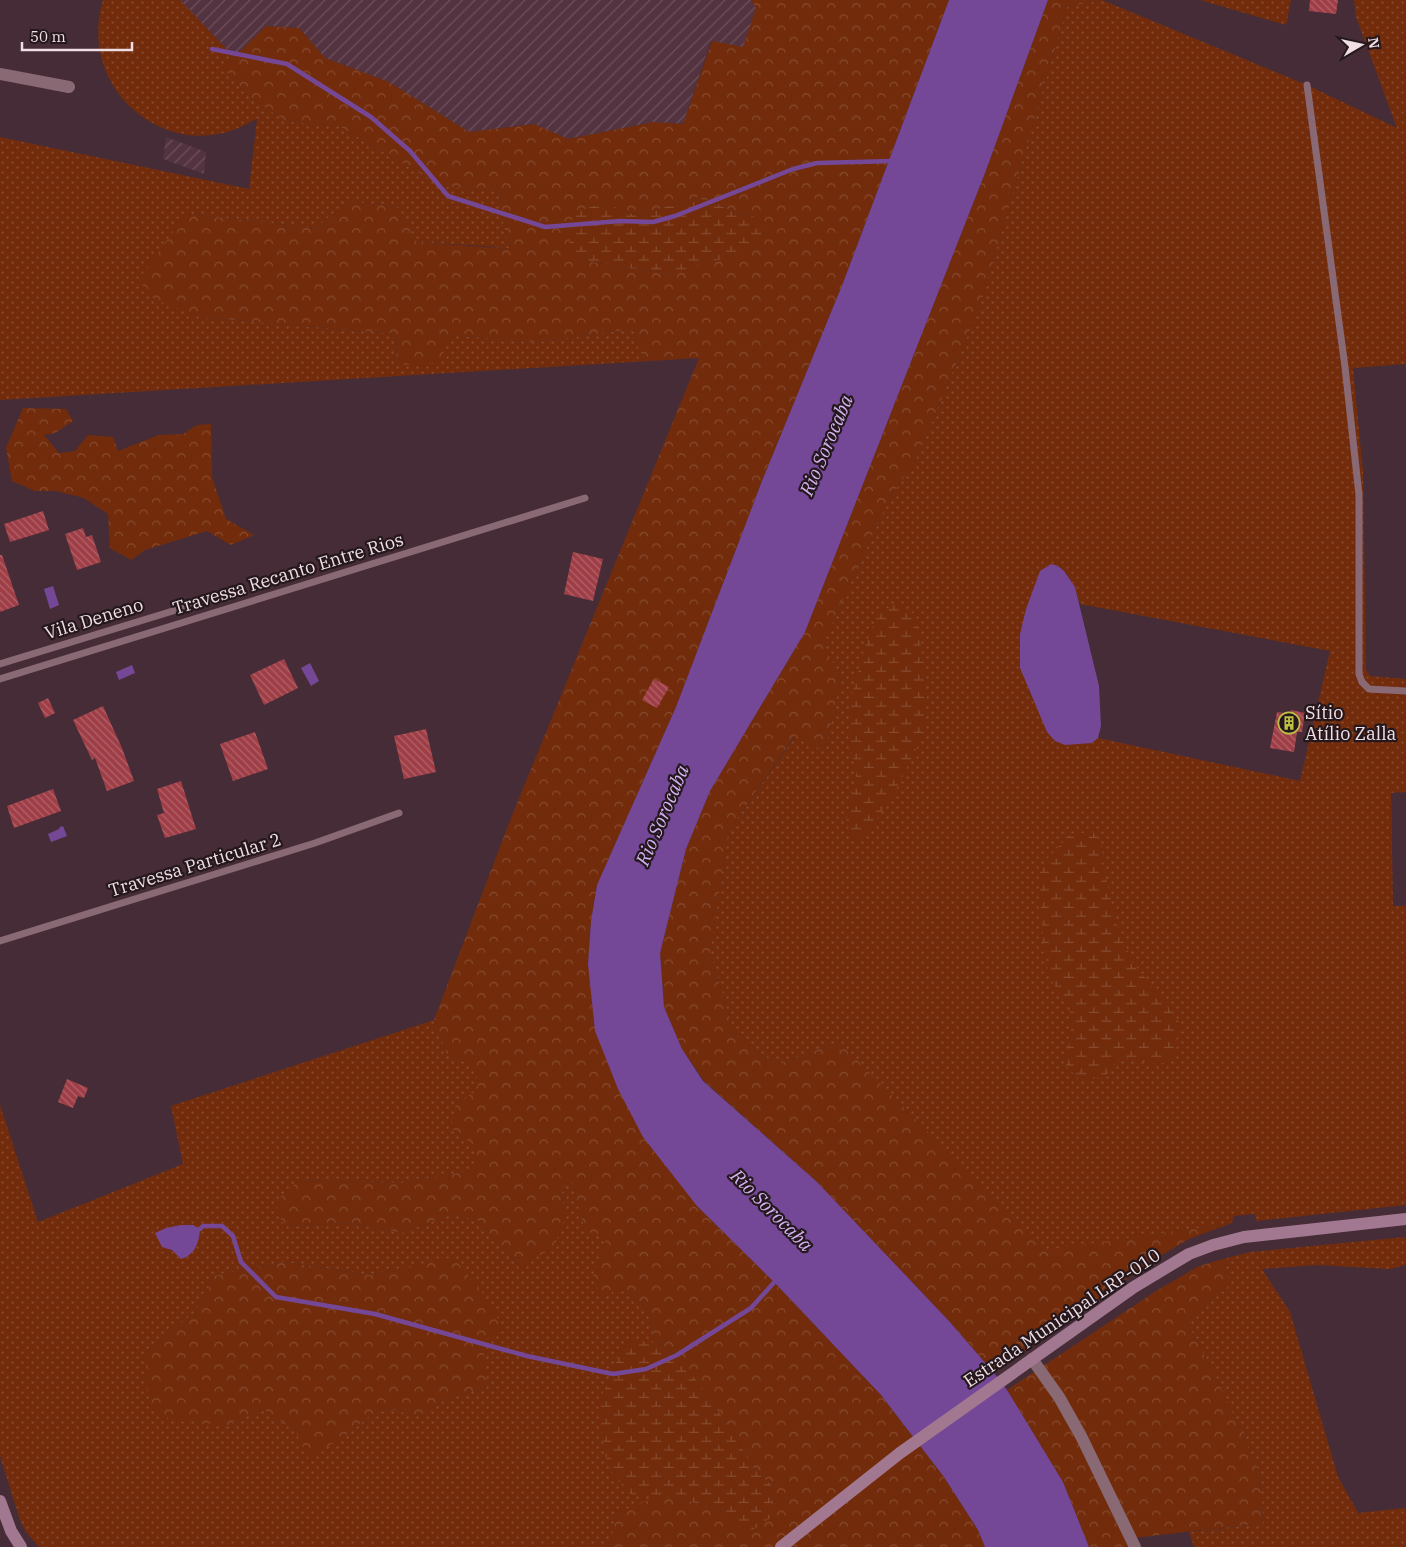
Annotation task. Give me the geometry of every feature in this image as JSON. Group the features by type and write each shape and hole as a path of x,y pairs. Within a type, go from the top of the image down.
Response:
{"street":[{"path":"0,74 69,88"},
{"name":"Estrada Municipal LRP-010","path":"782,1547 900,1453 1134,1287 1189,1254 1213,1245 1244,1237 1406,1219"},
{"path":"1032,1359 1058,1397 1081,1436 1135,1547"},
{"path":"0,1501 11,1531 21,1547"}],"lane":[{"path":"1307,85 1345,367 1359,495 1359,674 1362,682 1369,689 1406,691"},
{"name":"Travessa Recanto Entre Rios","path":"0,679 585,498"},
{"name":"Vila Deneno","path":"0,664 225,595"},
{"name":"Travessa Particular 2","path":"0,941 315,843 399,813"}],"shaded area":[{"path":"180,0 751,0 756,8 743,48 711,41 683,124 654,122 568,139 534,124 469,132 389,82 325,58 299,28 266,26 234,57"},
{"path":"166,137 206,152 204,174 163,159"}],"green space":[{"path":"103,0 180,0 234,57 222,67 252,99 286,121 339,126 442,186 500,192 502,219 510,249 417,242 397,207 348,201 316,228 186,214 200,317 396,334 397,365 451,335 535,342 633,329 638,347 649,361 0,400 0,137 249,189 257,119 230,131 199,136 164,129 144,118 127,104 114,87 104,67 99,46 99,23"},
{"path":"751,0 949,0 843,283 762,481 676,707 597,885 591,921 588,964 697,1206 774,1282 881,1395 944,1477 978,1530 985,1547 607,1547 610,1546 617,1513 658,1496 683,1499 725,1513 772,1486 752,1467 735,1435 677,1355 657,1343 646,1308 628,1290 601,1294 592,1279 606,1240 585,1230 571,1178 562,1192 564,1220 554,1248 519,1266 479,1221 453,1214 401,1233 350,1223 284,1226 275,1202 300,1180 401,1183 475,1170 476,1147 451,1128 456,1103 478,1090 477,1068 447,1054 434,1020 511,818 699,358 649,361 638,347 633,329 535,342 451,335 438,363 397,365 396,334 200,317 154,299 138,280 186,214 316,228 348,201 397,207 417,242 510,249 502,219 500,192 442,186 339,126 286,121 252,99 221,66 234,57 266,26 299,28 325,58 389,82 469,132 534,124 568,139 654,122 683,124 712,41 743,47 756,8","holes":["702,196 731,211 753,216 671,273 580,260 605,202 628,214 649,212"]},
{"path":"1048,0 1102,0 1067,7 980,306 918,455 886,505 823,644 841,678 825,751 794,737 729,830 710,952 735,1035 777,1065 839,1042 1045,1250 1232,1223 1189,1239 1155,1259 994,1373 949,1321 817,1182 704,1081 682,1049 664,1007 660,953 686,849 710,791 805,632 985,173"},
{"path":"1102,0 1307,85 1397,128 1356,17 1354,0 1406,0 1406,364 1353,368 1363,472 1366,670 1370,676 1406,679 1406,792 1391,793 1393,906 1406,906 1406,1205 1256,1221 1255,1214 1234,1216 1232,1223 1045,1251 839,1042 777,1065 735,1035 710,952 729,830 795,737 825,751 841,678 823,644 886,505 918,455 980,306 1067,7","holes":["1058,566 1072,583 1080,604 1330,651 1300,781 1098,738 1092,743 1047,732 1038,707 1029,692"]},
{"path":"1200,0 1291,0 1286,25"},
{"path":"702,196 731,211 753,216 765,241 739,254 671,273 580,260 569,247 573,213 605,202 628,214 649,212"},
{"path":"23,408 66,409 73,421 55,433 44,435 59,453 75,451 88,435 113,437 118,451 159,435 183,434 197,425 211,424 212,477 226,519 254,535 231,545 207,531 145,550 131,560 110,548 108,514 84,498 56,491 35,491 12,481 6,448"},
{"path":"898,603 915,615 923,659 927,698 922,738 895,791 869,831 854,841 846,822 857,771 848,740 852,693 865,647 878,613"},
{"path":"1093,832 1102,847 1105,874 1116,922 1132,961 1180,1023 1176,1048 1169,1060 1155,1064 1125,1058 1118,1061 1108,1073 1099,1078 1089,1079 1078,1078 1066,1066 1066,1056 1071,1036 1071,1014 1049,976 1044,950 1040,873 1046,860 1071,834"},
{"path":"434,1020 447,1054 477,1067 478,1091 456,1103 476,1147 476,1170 401,1183 300,1180 284,1226 350,1223 401,1233 453,1214 479,1221 519,1266 564,1220 562,1192 571,1177 585,1229 607,1240 628,1290 646,1308 657,1343 752,1467 617,1513 610,1546 607,1547 39,1547 26,1532 20,1520 0,1456 0,1105 38,1222 183,1164 171,1106","holes":["453,1258 487,1387 441,1400 419,1416 381,1407 345,1436 296,1432 263,1409 226,1426 146,1352 195,1312 214,1276 285,1262 369,1275"]},
{"path":"1406,1237 1406,1265 1390,1269 1316,1265 1262,1269 1290,1312 1338,1477 1358,1513 1406,1508 1406,1547 1194,1547 1189,1532 1263,1523 1260,1474 1218,1381 1186,1321 1230,1285 1223,1259 1250,1252"},
{"path":"453,1257 482,1292 503,1327 483,1342 487,1387 441,1400 419,1416 381,1407 345,1436 308,1458 296,1432 263,1409 226,1426 156,1416 145,1383 146,1352 195,1312 214,1276 285,1262 369,1275"},
{"path":"1223,1259 1230,1285 1186,1321 1218,1381 1260,1474 1263,1523 1125,1539 1128,1547 1089,1547 1063,1482 1007,1390 1156,1291 1199,1266"},
{"path":"631,1340 657,1343 677,1355 735,1435 752,1467 772,1486 770,1518 748,1533 725,1513 683,1499 630,1494 613,1475 604,1451 598,1402 613,1374 619,1350"}],"water":[{"name":"Rio Sorocaba","path":"949,0 1048,0 985,173 805,632 710,791 686,849 660,953 664,1007 682,1049 703,1081 817,1182 949,1321 994,1373 1007,1390 1063,1482 1089,1547 985,1547 978,1530 944,1477 881,1395 774,1282 697,1206 643,1137 618,1089 595,1031 588,964 591,921 597,885 676,707 762,481 843,283"},
{"path":"1051,564 1058,566 1064,571 1075,587 1099,686 1101,726 1098,738 1092,743 1065,745 1055,741 1047,732 1020,668 1020,634 1026,609 1040,571"},
{"path":"53,586 59,605 50,609 44,589"},
{"path":"310,663 319,681 311,686 301,668"},
{"path":"132,665 135,673 119,680 116,672"},
{"path":"63,826 67,836 51,842 48,834"},
{"path":"193,1225 200,1229 199,1239 195,1248 190,1255 181,1259 172,1250 162,1247 155,1233 166,1228"}],"building":[{"path":"1310,0 1338,0 1336,14 1309,11"},
{"path":"43,511 49,530 10,542 4,524"},
{"path":"83,528 86,537 92,535 101,562 77,570 65,534"},
{"path":"573,552 603,559 593,601 564,594"},
{"path":"0,555 2,555 19,605 0,612"},
{"path":"284,659 298,688 264,705 250,675"},
{"path":"654,679 669,687 657,708 642,700"},
{"path":"48,698 55,713 45,718 38,703"},
{"path":"103,706 122,748 134,781 107,791 95,758 92,760 73,720"},
{"name":"Sítio Atílio Zalla","path":"1291,710 1305,713 1302,732 1297,732 1294,752 1270,748 1277,712 1290,714"},
{"path":"426,729 436,772 404,779 394,736"},
{"path":"255,732 268,769 233,781 220,744"},
{"path":"181,781 196,829 165,838 157,815 164,813 157,789"},
{"path":"53,789 61,811 14,828 7,806"},
{"path":"67,1079 88,1088 84,1098 78,1096 73,1108 58,1102"}],"waterway":[{"path":"212,49 287,64 371,117 410,151 448,196 545,227 620,221 653,222 675,216 793,169 817,163 894,161"},
{"path":"200,1229 203,1226 222,1226 233,1236 241,1262 276,1297 375,1314 527,1356 613,1374 646,1369 677,1355 751,1308 778,1278"}],"place":[{"name":"Sítio Atílio Zalla","path":"1289,723"}]}
